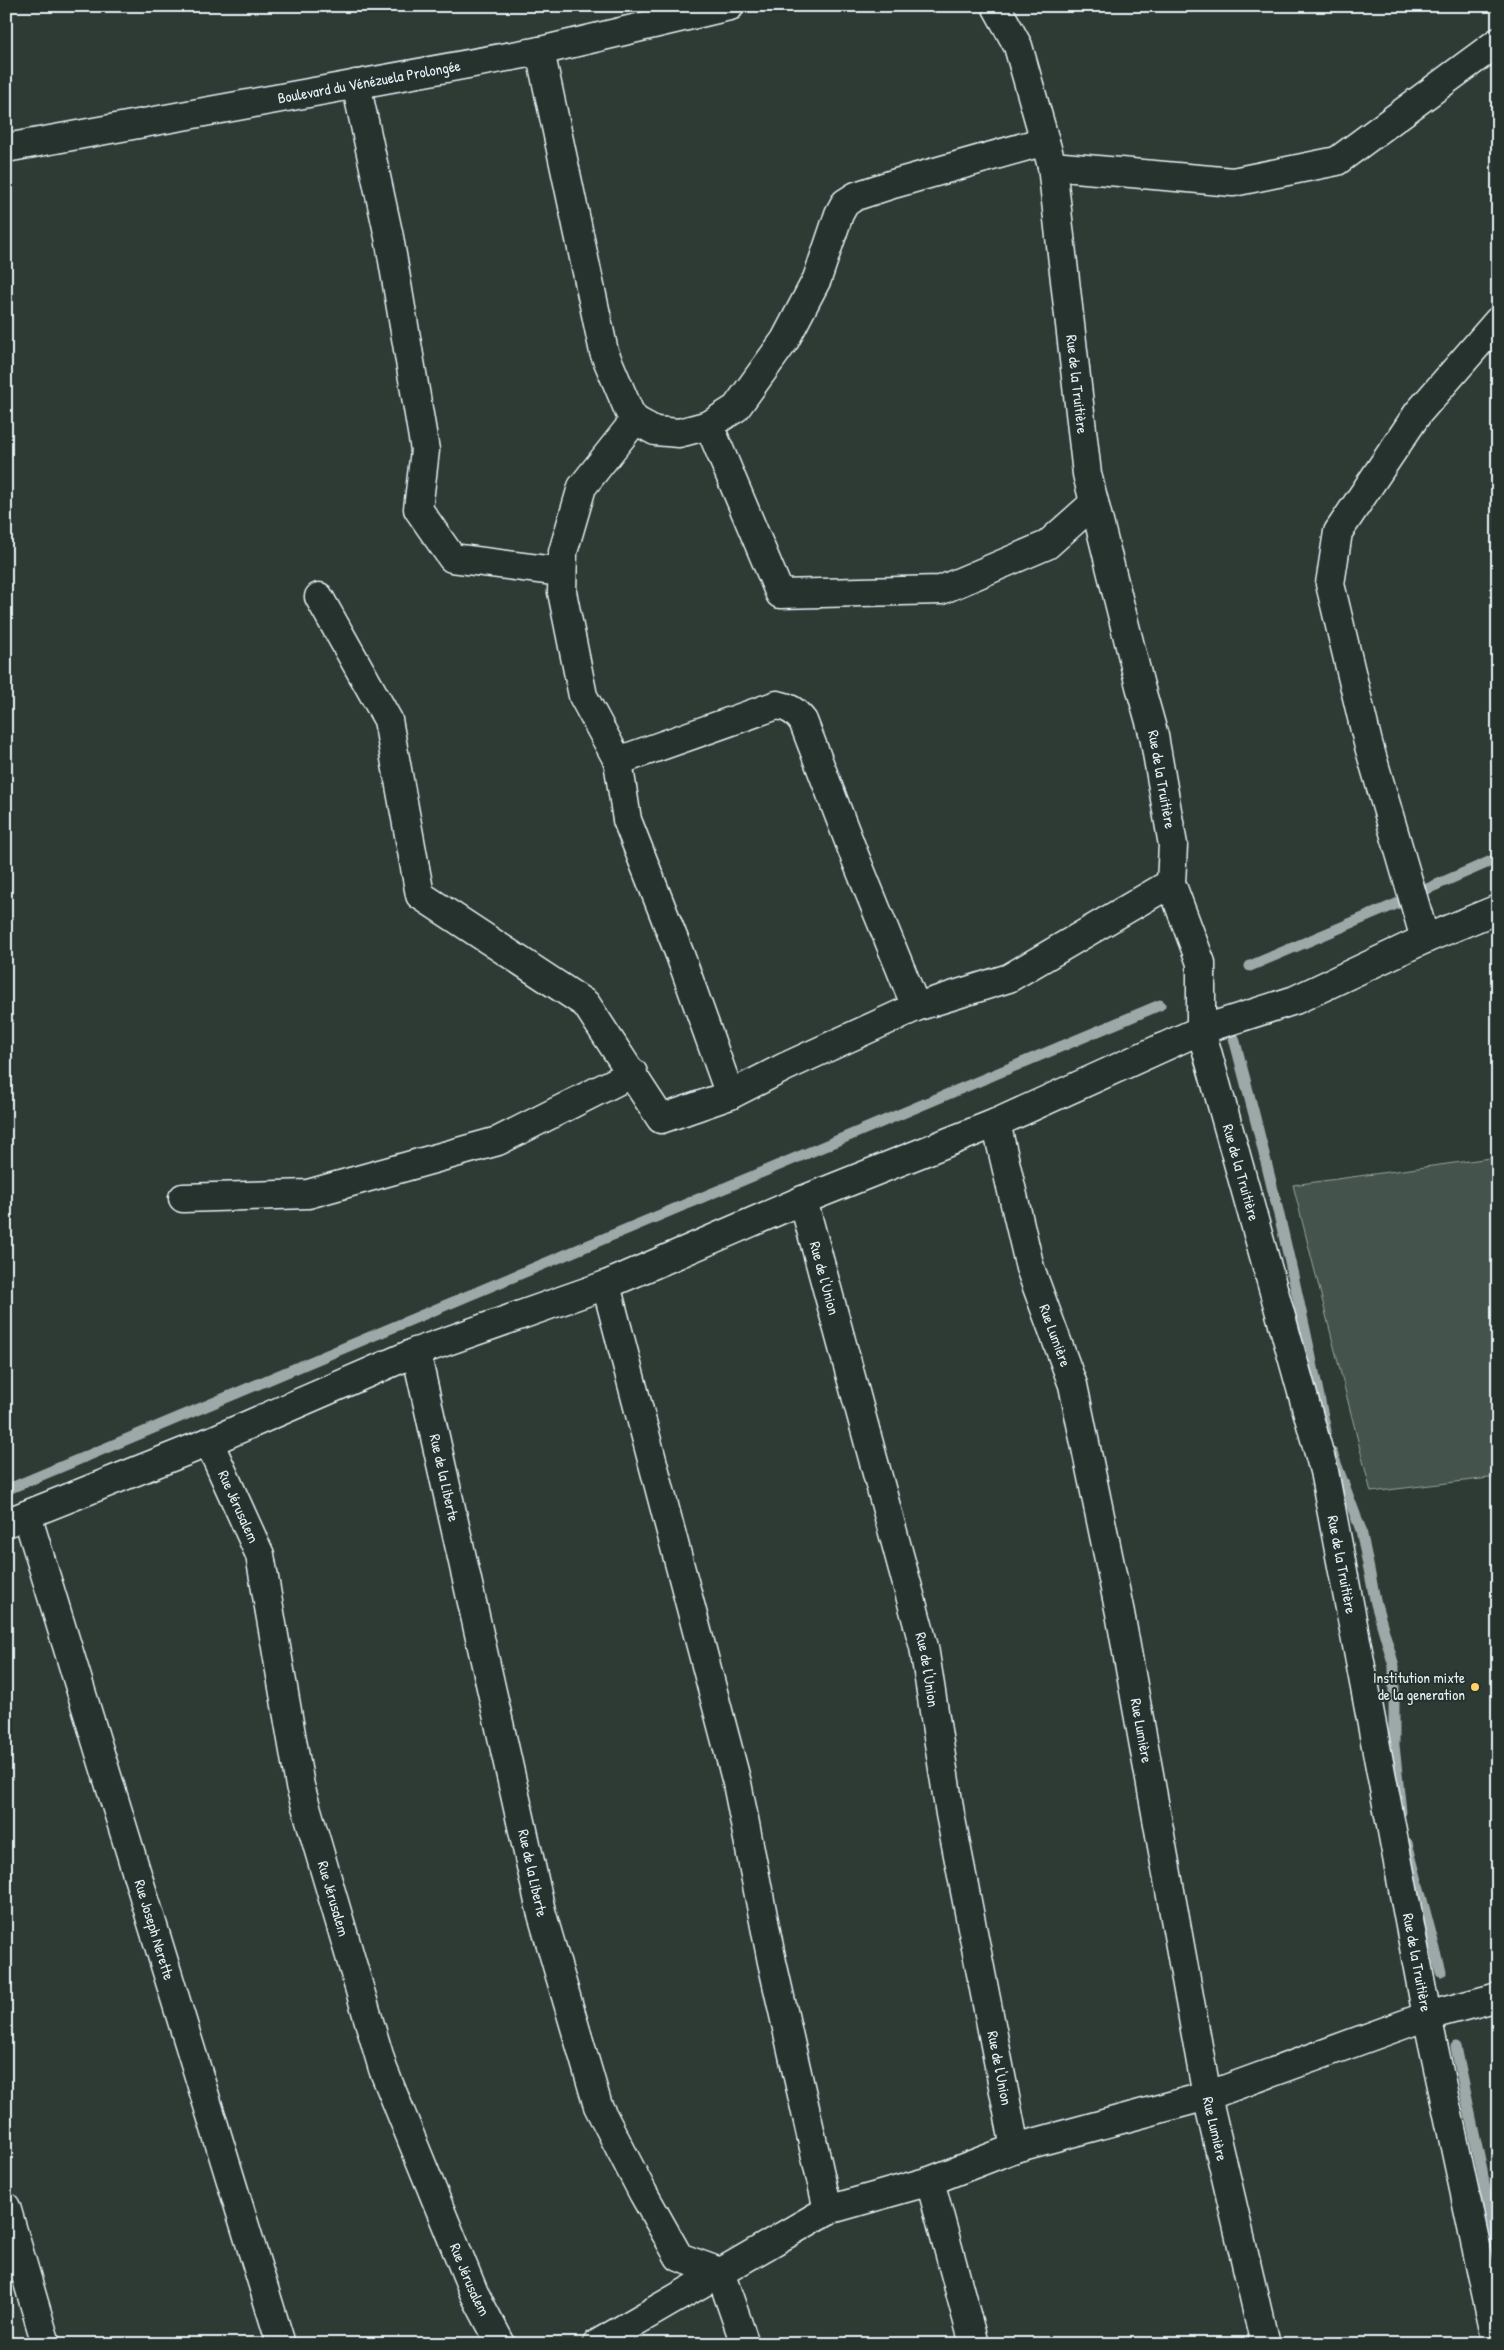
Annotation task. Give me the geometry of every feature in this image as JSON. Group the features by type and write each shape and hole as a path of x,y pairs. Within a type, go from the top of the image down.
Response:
{"street":[{"name":"Boulevard du Vénézuela Prolongée","path":"6,148 540,51 730,6"},
{"name":"Rue de la Truitière","path":"996,6 1018,46 1048,154 1087,474 1154,736 1173,845 1171,883 1200,963 1201,1030 1324,1472 1427,2016 1497,2344"},
{"path":"540,51 604,352 629,411 635,420 655,431 679,433 709,425 736,408 785,340 818,279 839,214 845,204 856,196 893,184 1048,154 1233,182 1337,161 1498,42"},
{"path":"356,84 389,237 425,450 418,509 452,558 562,572"},
{"path":"1425,939 1368,743 1330,584 1338,532 1418,413 1498,321"},
{"path":"635,420 582,487 563,552 562,592 583,696 618,762 628,820 680,954 730,1095"},
{"path":"709,425 780,594 941,590 1047,545 1094,504"},
{"path":"319,597 388,720 420,895 586,1004 633,1073 661,1119 730,1095 785,1067 916,1006 1009,978 1171,883"},
{"path":"618,762 777,705 788,707 796,713 803,721 855,858 916,1006"},
{"path":"16,1519 209,1442 416,1352 606,1284 803,1200 996,1123 1201,1030 1295,1000 1425,939 1498,909"},
{"path":"183,1198 308,1194 498,1141 633,1073"},
{"name":"Rue Lumière","path":"996,1123 1030,1268 1074,1384 1120,1613 1207,2096 1265,2344"},
{"name":"Rue de l'Union","path":"803,1200 924,1647 950,1814 1015,2148"},
{"path":"606,1284 737,1783 772,1962 828,2210"},
{"name":"Rue de la Liberte","path":"416,1352 541,1911 598,2106 679,2257 720,2272"},
{"name":"Rue Jérusalem","path":"209,1442 260,1555 300,1786 383,2069 474,2293 501,2344"},
{"name":"Rue Joseph Nerette","path":"16,1519 281,2344"},
{"path":"597,2344 828,2210 930,2181 1015,2148 1207,2096 1427,2016 1498,1997"},
{"path":"930,2181 974,2344"},
{"path":"6,2207 46,2344"},
{"path":"720,2272 745,2344"}],"shaded area":[{"path":"1498,1157 1498,1477 1371,1492 1293,1185"}],"waterway":[{"path":"1427,889 1498,858"},
{"path":"1250,966 1401,902"},
{"path":"6,1490 1160,1005"},
{"path":"1234,1038 1283,1233 1326,1431"},
{"path":"1332,1453 1361,1530 1376,1604 1394,1666 1394,1745 1401,1812"},
{"path":"1407,1843 1441,1972"},
{"path":"1456,2047 1482,2171 1498,2264"}],"place":[{"name":"Institution mixte de la generation","path":"1475,1687"}]}
